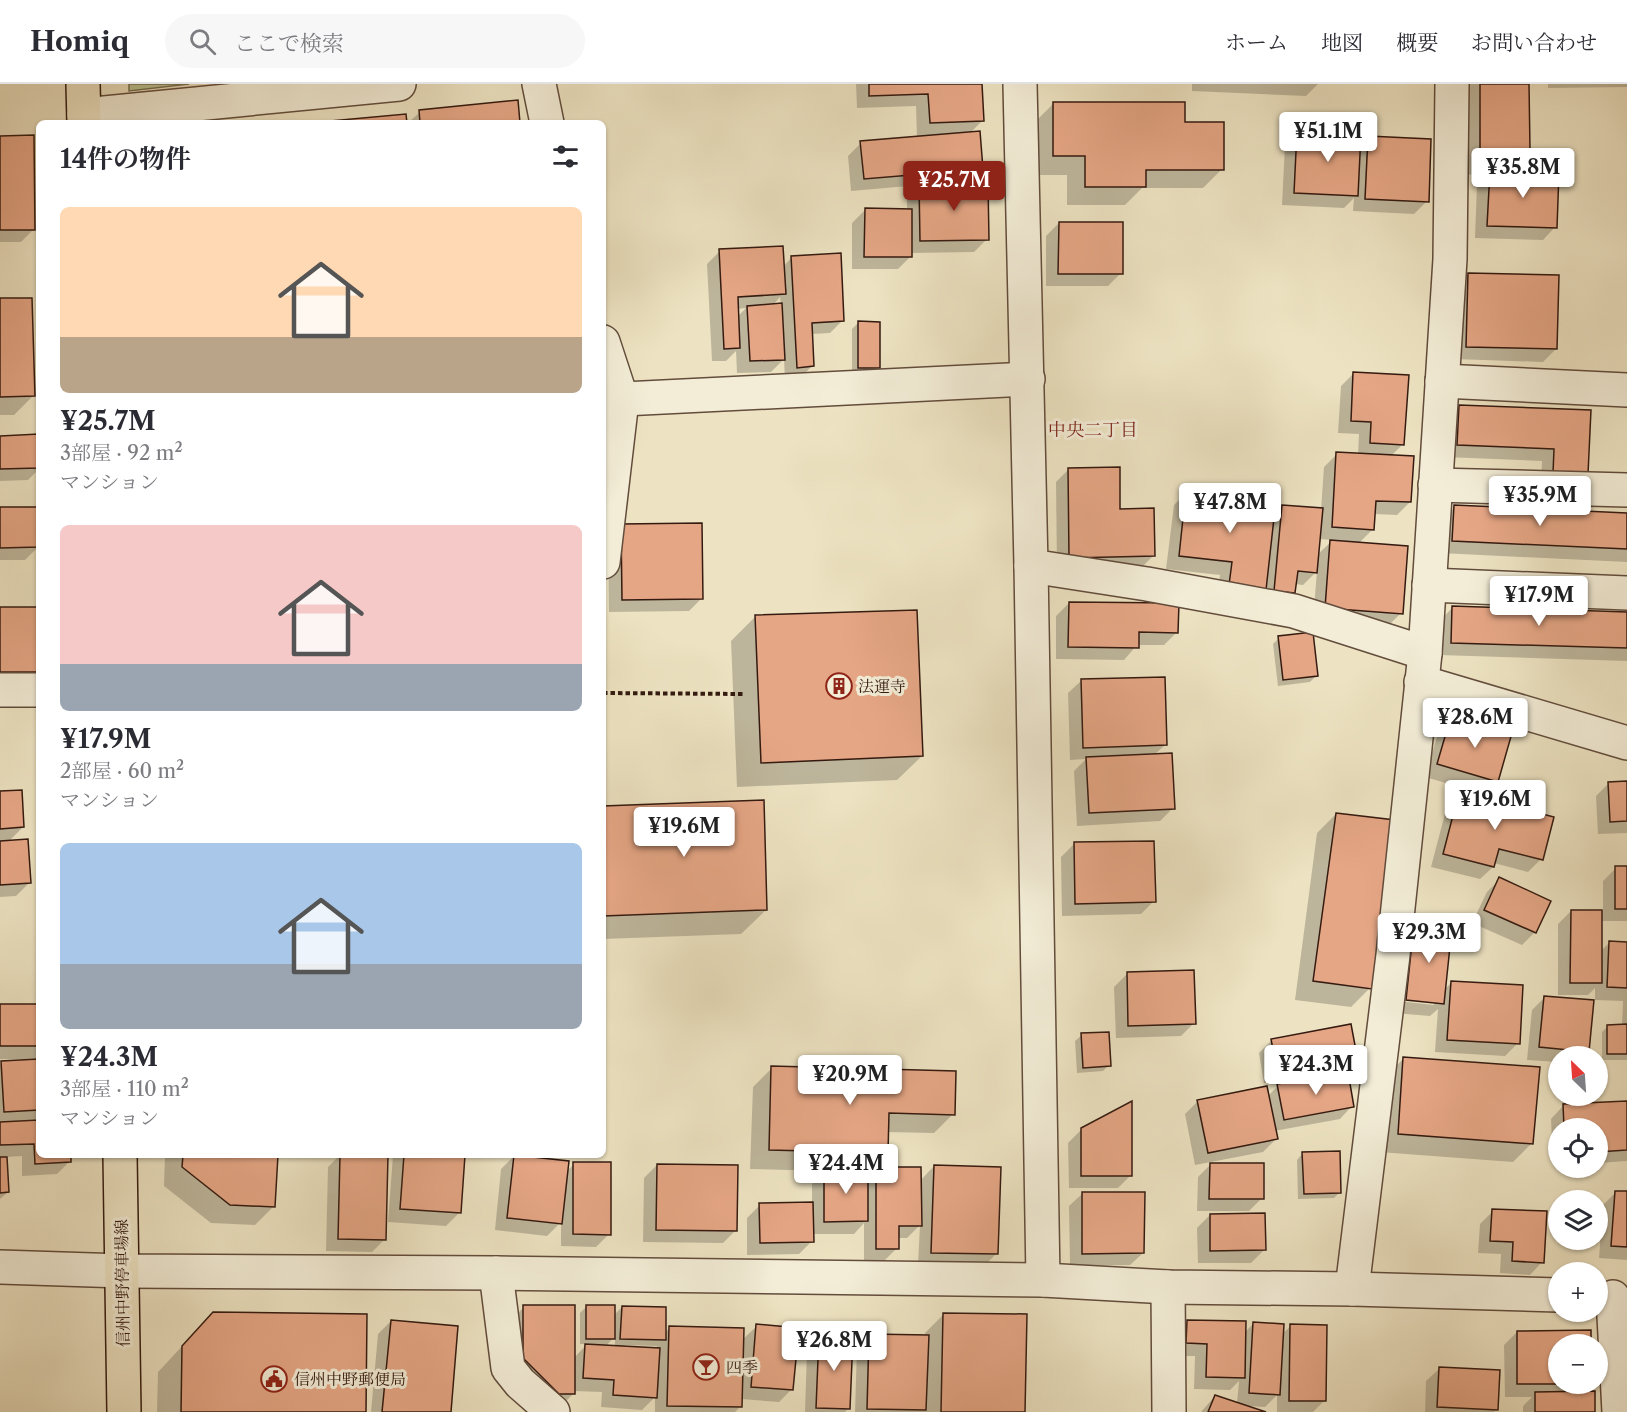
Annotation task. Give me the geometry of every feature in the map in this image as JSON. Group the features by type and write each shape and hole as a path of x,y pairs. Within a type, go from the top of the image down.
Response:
{"main road":[{"name":"信州中野停車場線","path":"120,1158 124,1412"}],"street":[{"path":"84,107 399,84"},
{"path":"539,84 546,120"},
{"path":"1020,84 1028,379 1043,1280"},
{"path":"1352,1289 1393,955 1423,668 1450,259 1452,84"},
{"path":"606,361 612,400 606,508"},
{"path":"612,400 1028,379"},
{"path":"1442,381 1627,390"},
{"path":"1435,485 1627,490"},
{"path":"1031,566 1147,584 1294,611 1423,668 1627,743"},
{"path":"1429,585 1627,593"},
{"path":"0,690 36,690"},
{"path":"0,1267 123,1271 1043,1280 1167,1287 1548,1295"},
{"path":"495,1273 508,1368 520,1383 554,1412"},
{"path":"1167,1287 1169,1412"},
{"path":"1612,1297 1619,1412"}],"path":[{"path":"606,693 744,694"}],"green space":[{"path":"129,84 189,84 129,91"}],"building":[{"path":"869,84 982,84 984,121 930,123 928,94 869,96"},
{"path":"1480,84 1529,84 1530,150 1480,151"},
{"path":"518,100 520,120 420,120 419,110"},
{"path":"1053,102 1185,102 1185,122 1224,122 1224,170 1146,170 1146,187 1085,187 1085,156 1053,156"},
{"path":"406,114 407,120 341,120"},
{"path":"980,131 983,169 864,179 860,141"},
{"path":"1297,131 1361,133 1358,196 1294,193"},
{"path":"34,135 35,230 0,230 0,136"},
{"path":"1368,136 1431,139 1429,202 1365,199"},
{"path":"1490,170 1559,172 1557,228 1487,226"},
{"path":"988,183 989,240 920,241 919,184"},
{"path":"865,208 912,209 912,257 864,257"},
{"path":"1059,222 1123,222 1123,274 1058,274"},
{"path":"783,246 786,294 738,297 740,348 724,349 719,249"},
{"path":"841,253 844,321 812,323 814,366 797,368 791,256"},
{"path":"1468,273 1559,275 1557,349 1466,347"},
{"path":"0,298 32,298 35,396 0,397"},
{"path":"782,303 785,360 750,361 747,306"},
{"path":"858,321 880,322 880,368 858,368"},
{"path":"1353,372 1409,375 1404,445 1370,443 1371,422 1351,421"},
{"path":"1459,405 1591,410 1588,474 1553,473 1554,449 1457,445"},
{"path":"36,434 36,468 0,469 0,436"},
{"path":"1336,452 1414,456 1411,502 1376,501 1374,530 1332,527"},
{"path":"1120,467 1120,509 1154,508 1155,556 1069,558 1068,468"},
{"path":"1186,490 1276,500 1266,590 1229,585 1232,562 1179,556"},
{"path":"1282,505 1323,508 1317,573 1298,571 1295,593 1274,591"},
{"path":"1454,505 1627,513 1627,549 1452,541"},
{"path":"0,507 36,507 36,547 0,548"},
{"path":"702,523 703,599 622,600 621,524"},
{"path":"1330,540 1408,546 1403,614 1325,608"},
{"path":"1069,602 1179,603 1178,633 1139,632 1139,648 1068,647"},
{"path":"1452,606 1627,612 1627,648 1451,643"},
{"path":"0,607 36,607 36,672 0,672"},
{"name":"法運寺","path":"917,610 923,756 761,763 755,615"},
{"path":"1313,632 1318,676 1283,680 1278,636"},
{"path":"1165,677 1167,745 1083,748 1081,679"},
{"path":"1451,716 1512,733 1498,782 1437,764"},
{"path":"1172,753 1175,809 1089,813 1086,757"},
{"path":"1627,781 1627,821 1610,822 1608,782"},
{"path":"22,790 24,827 0,829 0,791"},
{"path":"1459,792 1554,817 1543,860 1499,849 1494,867 1443,854"},
{"path":"764,800 767,910 606,916 606,806"},
{"path":"1336,813 1395,820 1372,989 1313,981"},
{"path":"28,839 31,883 0,885 0,841"},
{"path":"1154,841 1156,902 1075,904 1074,842"},
{"path":"1615,866 1627,866 1627,909 1615,909"},
{"path":"1499,877 1551,901 1536,933 1484,910"},
{"path":"1571,910 1602,910 1602,983 1570,983"},
{"path":"1414,923 1452,927 1444,1004 1406,1000"},
{"path":"1609,941 1627,942 1627,988 1607,987"},
{"path":"1194,970 1196,1024 1128,1026 1127,972"},
{"path":"1451,981 1523,985 1520,1044 1447,1040"},
{"path":"1544,996 1594,1000 1590,1046 1539,1047"},
{"path":"0,1004 36,1004 36,1046 0,1046"},
{"path":"1351,1024 1357,1056 1277,1071 1271,1039"},
{"path":"1627,1024 1627,1054 1608,1054 1607,1025"},
{"path":"1109,1032 1111,1066 1083,1068 1081,1033"},
{"path":"1403,1057 1540,1067 1533,1144 1398,1134"},
{"path":"36,1059 36,1110 4,1112 1,1061"},
{"path":"771,1066 956,1071 955,1115 889,1113 888,1153 769,1150"},
{"path":"1348,1072 1354,1107 1284,1120 1277,1084"},
{"path":"1267,1086 1278,1139 1208,1153 1197,1100"},
{"path":"1132,1101 1132,1176 1081,1176 1081,1128"},
{"path":"1627,1101 1627,1150 1608,1151 1608,1118 1564,1118 1563,1106 1608,1106 1608,1102"},
{"path":"36,1120 36,1158 71,1158 71,1162 35,1164 34,1144 0,1145 0,1122"},
{"path":"1340,1151 1341,1193 1304,1194 1302,1152"},
{"path":"0,1157 7,1157 9,1192 0,1193"},
{"path":"183,1158 278,1158 275,1207 230,1205 182,1167"},
{"path":"340,1158 388,1158 386,1240 338,1239"},
{"path":"404,1158 465,1158 461,1213 400,1209"},
{"path":"514,1158 569,1161 562,1224 507,1218"},
{"path":"573,1162 611,1162 611,1235 573,1234"},
{"path":"1210,1163 1264,1163 1264,1199 1209,1199"},
{"path":"657,1164 738,1165 737,1231 656,1230"},
{"path":"934,1165 1001,1167 998,1254 931,1253"},
{"path":"876,1167 921,1167 922,1226 899,1226 899,1249 876,1249"},
{"path":"824,1169 868,1169 868,1221 824,1222"},
{"path":"1615,1191 1627,1191 1627,1247 1611,1246"},
{"path":"1082,1192 1145,1192 1144,1253 1082,1254"},
{"path":"813,1202 814,1242 760,1243 759,1203"},
{"path":"1492,1209 1547,1211 1544,1263 1512,1261 1513,1242 1490,1241"},
{"path":"1265,1213 1266,1250 1210,1251 1210,1214"},
{"path":"523,1305 575,1305 575,1394 559,1394 523,1358"},
{"path":"586,1305 615,1305 615,1339 586,1339"},
{"path":"622,1306 666,1307 666,1340 620,1339"},
{"name":"信州中野郵便局","path":"213,1312 367,1314 366,1412 181,1412 182,1346"},
{"path":"943,1313 1027,1314 1025,1412 941,1412"},
{"path":"391,1320 458,1326 451,1412 382,1412"},
{"path":"1187,1320 1246,1321 1245,1378 1206,1377 1207,1344 1186,1343"},
{"path":"1253,1322 1284,1324 1280,1395 1249,1393"},
{"path":"756,1324 799,1328 793,1390 751,1387"},
{"path":"1290,1324 1327,1325 1326,1401 1289,1401"},
{"name":"四季","path":"669,1326 744,1328 742,1407 667,1406"},
{"path":"1591,1330 1591,1334 1548,1334 1548,1384 1517,1384 1517,1331"},
{"path":"869,1334 929,1335 926,1410 867,1409"},
{"path":"819,1335 853,1336 850,1409 816,1408"},
{"path":"585,1344 660,1348 657,1398 613,1395 614,1380 583,1378"},
{"path":"1439,1367 1500,1370 1498,1410 1437,1407"},
{"path":"1535,1392 1595,1394 1595,1412 1535,1412"},
{"path":"1215,1395 1266,1412 1208,1412"}],"place":[{"name":"法運寺","path":"839,686"},
{"name":"四季","path":"706,1367"},
{"name":"信州中野郵便局","path":"274,1379"}],"district":[{"name":"中央二丁目","path":"1093,430"}]}
